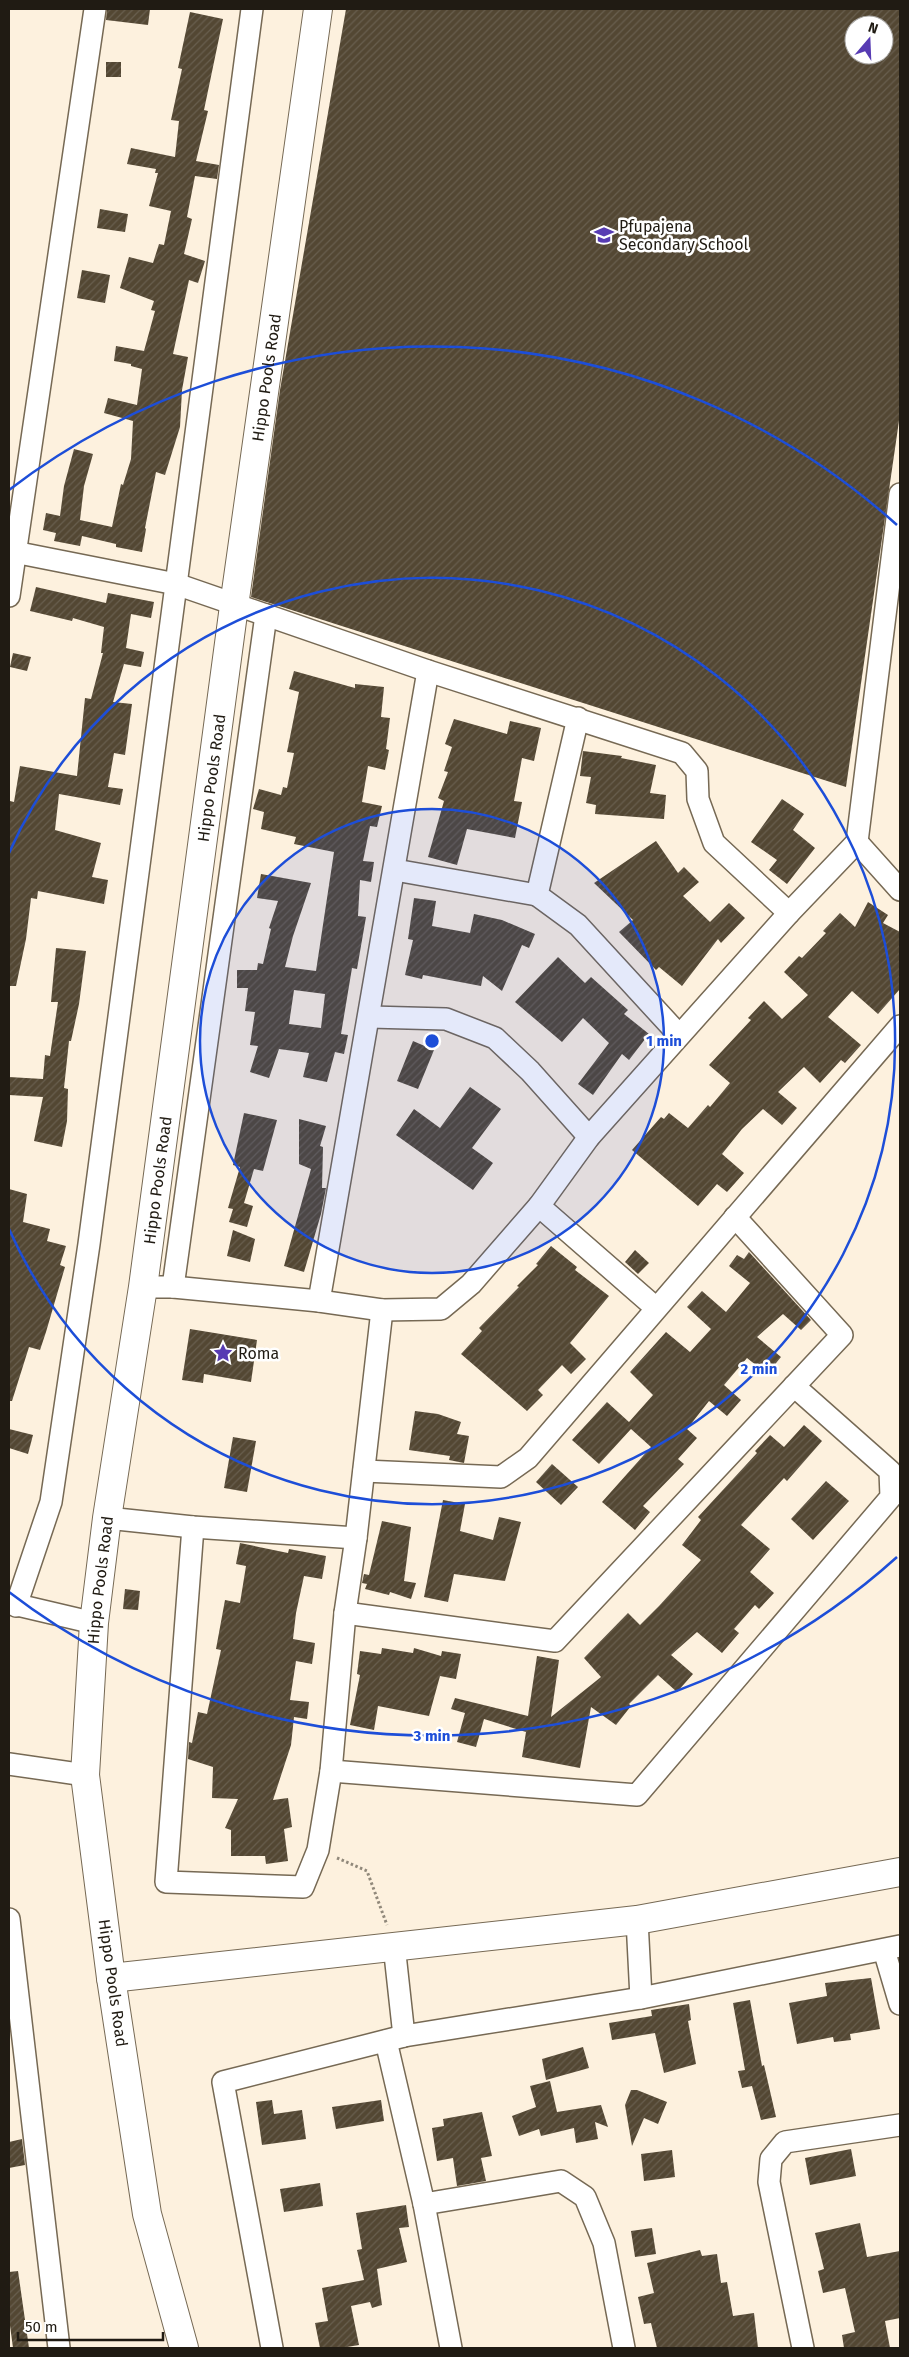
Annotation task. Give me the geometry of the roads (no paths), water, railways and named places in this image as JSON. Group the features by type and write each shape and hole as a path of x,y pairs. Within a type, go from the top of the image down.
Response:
{"street":[{"path":"9,596 13,552 95,9"},
{"path":"94,1623 12,1604 52,1492 90,1234 252,9"},
{"name":"Hippo Pools Road","path":"184,2348 148,2214 111,1978 85,1774 94,1623 107,1518 143,1287 234,606 318,9"},
{"path":"143,1287 173,1287 319,1301 382,1310 441,1309 471,1284 539,1206 589,1137 789,913 857,842 900,494"},
{"path":"13,552 176,584 234,606 266,615 428,671 682,752 696,771 698,799 714,844 789,913"},
{"path":"173,1287 266,615"},
{"path":"319,1301 370,1017 428,671"},
{"path":"537,895 578,718"},
{"path":"857,842 900,890"},
{"path":"394,870 537,895 578,925 679,1036"},
{"path":"370,1017 446,1019 495,1038 530,1071 589,1137"},
{"path":"364,1471 501,1476 528,1458 900,1026"},
{"path":"539,1206 656,1308"},
{"path":"345,1613 555,1641 842,1335 735,1217"},
{"path":"193,1527 166,1882 304,1887 318,1850 332,1771 345,1613 356,1538 382,1310"},
{"path":"332,1771 637,1794 891,1496 890,1471 794,1386"},
{"path":"107,1518 193,1527 356,1538"},
{"path":"9,1764 85,1774"},
{"path":"111,1978 394,1945 637,1920 900,1872"},
{"path":"9,1919 59,2348"},
{"path":"637,1920 641,1998"},
{"path":"394,1945 395,2038 451,2348"},
{"path":"272,2348 224,2082 395,2038 641,1998 892,1948 900,2004"},
{"path":"803,2348 769,2182 771,2159 785,2142 900,2125"},
{"path":"424,2204 561,2181 585,2197 604,2243 624,2348"}],"place":[{"name":"Pfupajena Secondary School","path":"604,235"},
{"name":"Roma","path":"223,1353"}]}
